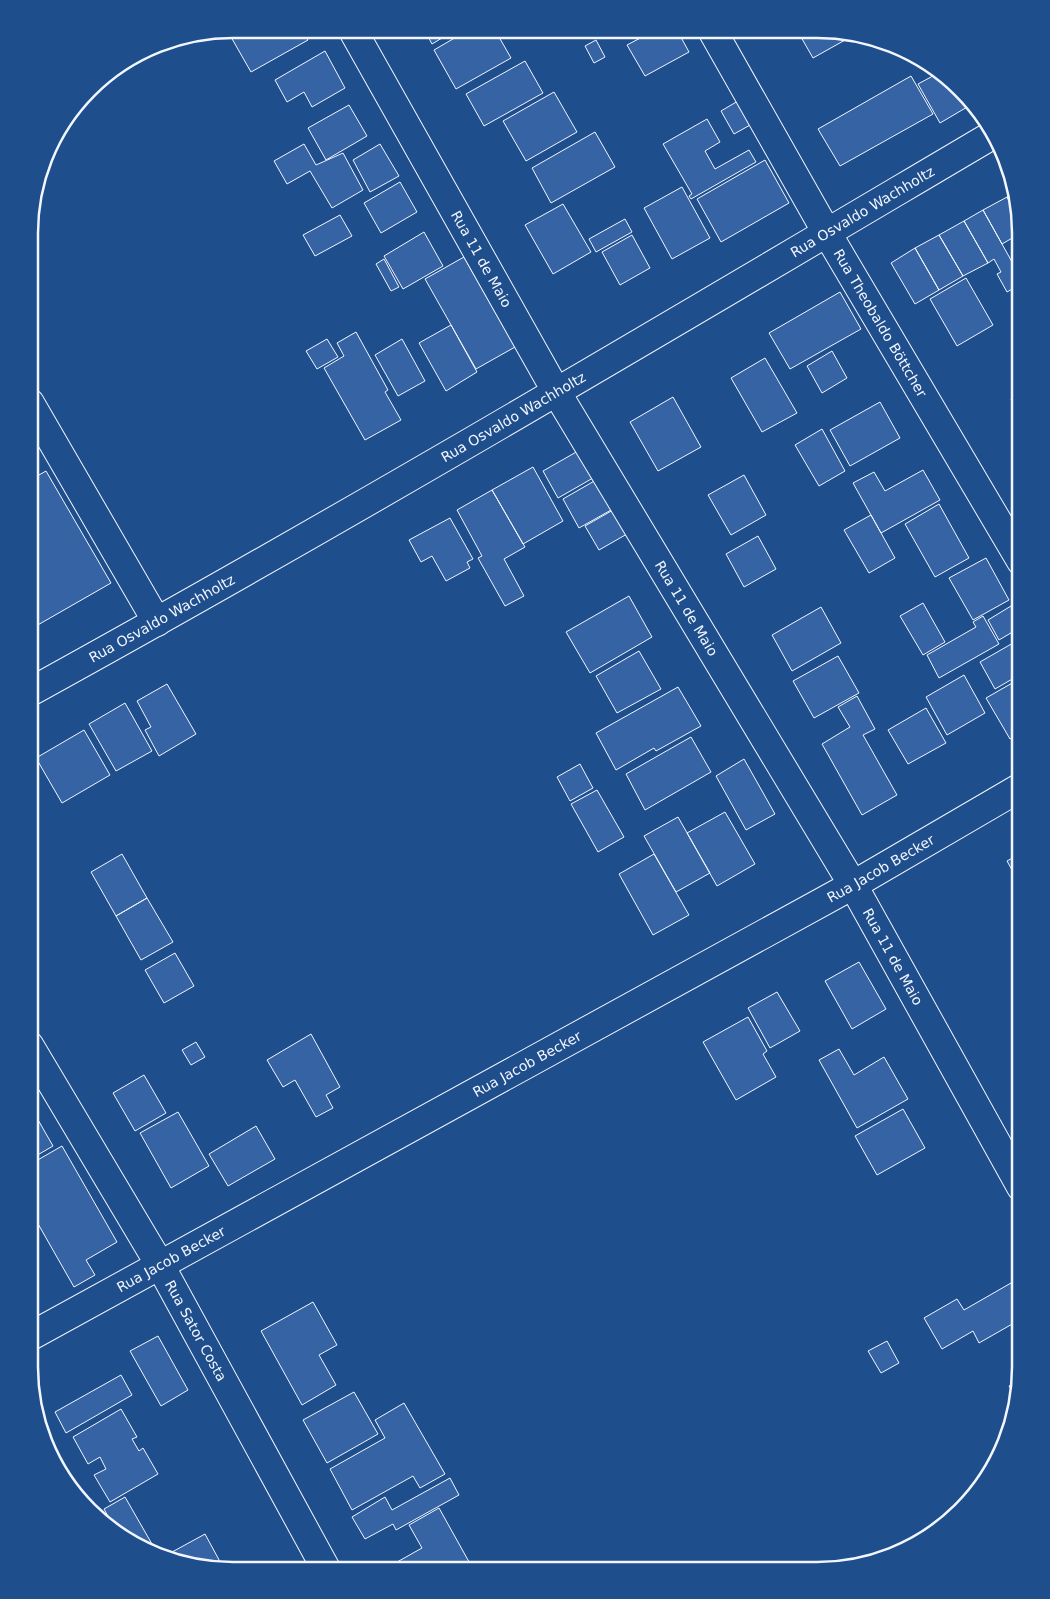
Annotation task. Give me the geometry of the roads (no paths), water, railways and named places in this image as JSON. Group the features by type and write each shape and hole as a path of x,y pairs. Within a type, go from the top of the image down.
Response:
{"street":[{"name":"Rua 11 de Maio","path":"357,38 556,393 853,884 1012,1171"},
{"name":"Rua Theobaldo Böttcher","path":"717,38 827,233 1012,546"},
{"name":"Rua Osvaldo Wachholtz","path":"38,688 157,622 556,393 988,138"},
{"path":"38,417 157,622"},
{"name":"Rua Jacob Becker","path":"38,1332 853,884 1012,792"},
{"name":"Rua Sator Costa","path":"38,1060 160,1265 322,1562"}]}
